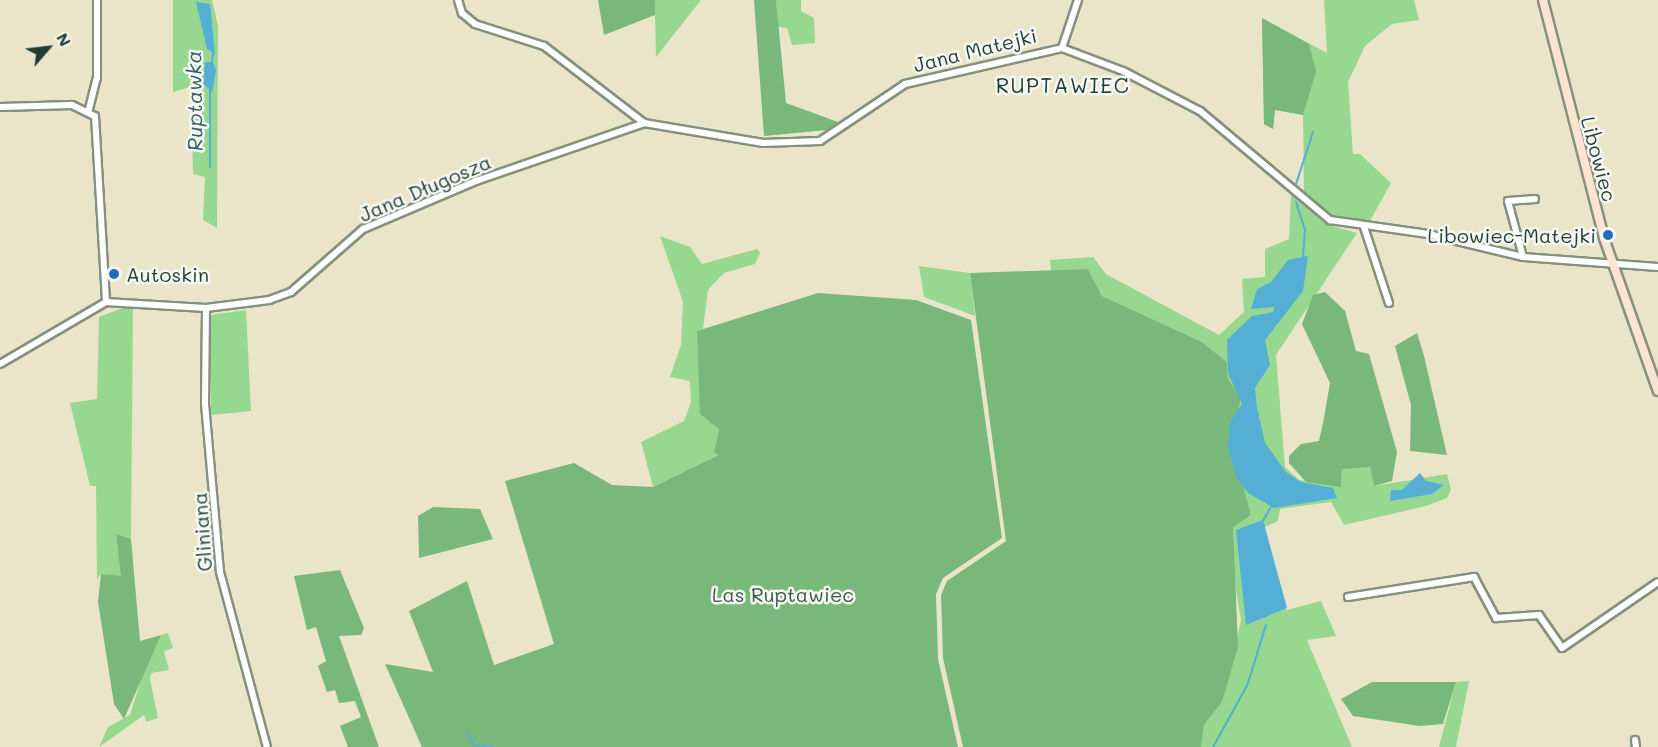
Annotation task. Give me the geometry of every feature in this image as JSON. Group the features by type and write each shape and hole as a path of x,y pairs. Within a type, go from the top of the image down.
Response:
{"street":[{"path":"0,364 106,302 98,130 90,109 97,78 97,0"},
{"name":"Jana Matejki","path":"458,0 462,13 475,24 544,46 644,123 763,143 820,141 905,84 1062,48 1181,100 1222,126 1324,216 1364,227 1428,234 1523,257 1658,267"},
{"path":"1062,48 1078,0"},
{"name":"Libowiec","path":"1543,0 1612,264 1658,391"},
{"path":"0,107 66,104 90,109"},
{"name":"Jana Długosza","path":"106,302 206,308 250,305 291,292 363,228 476,181 644,123"},
{"path":"1523,257 1508,201 1535,199"},
{"path":"1364,227 1389,303"},
{"name":"Gliniana","path":"206,308 205,404 220,572 267,747"},
{"path":"1348,597 1474,577 1496,618 1539,615 1562,648 1658,582"}],"green space":[{"path":"173,0 212,0 218,26 217,228 203,220 205,177 193,174 192,124 200,84 173,92"},
{"path":"598,0 655,0 655,15 604,35"},
{"path":"655,0 701,0 656,57 655,15"},
{"path":"754,0 776,0 786,103 838,122 827,130 764,136"},
{"path":"776,0 801,0 801,11 814,18 815,43 792,45 787,28 778,27"},
{"path":"1324,0 1414,0 1419,20 1392,24 1365,46 1348,82 1353,154 1360,154 1391,183 1370,221 1337,218 1304,194 1303,115 1275,109 1273,129 1264,124 1262,18 1327,53"},
{"path":"1262,18 1309,44 1316,71 1303,115 1275,110 1273,129 1264,124"},
{"path":"1291,195 1326,224 1357,233 1276,355 1285,467 1299,480 1341,486 1342,469 1361,465 1370,467 1374,486 1447,474 1451,490 1447,498 1426,506 1344,525 1331,502 1280,509 1278,521 1263,528 1281,604 1287,610 1321,601 1336,636 1307,640 1352,747 1201,747 1204,725 1222,702 1241,620 1230,554 1233,526 1251,515 1233,446 1241,397 1228,379 1227,362 1202,342 1102,296 1088,269 1051,271 1050,260 1093,257 1106,274 1219,335 1244,312 1242,279 1265,277 1265,249 1289,239"},
{"path":"660,236 690,247 702,264 757,249 760,253 755,264 724,273 708,290 703,329 697,331 719,429 714,452 720,455 653,487 641,442 684,421 691,402 690,381 670,377 681,345 683,302"},
{"path":"919,266 970,273 975,316 924,297"},
{"path":"1088,269 1102,296 1202,342 1227,362 1228,379 1241,397 1233,446 1251,515 1233,527 1238,647 1222,702 1204,725 1201,747 963,747 943,658 941,595 947,581 1006,541 970,273"},
{"path":"1325,292 1345,311 1356,351 1369,354 1397,452 1392,481 1374,486 1370,467 1342,469 1341,487 1306,482 1289,463 1289,456 1301,444 1319,441 1323,423 1330,383 1302,324 1313,295"},
{"name":"Las Ruptawiec","path":"818,293 916,300 971,320 1002,538 943,578 936,594 938,659 958,747 422,747 385,664 433,672 409,611 467,581 494,665 554,644 505,481 574,463 612,485 653,487 719,455 714,452 719,429 700,414 697,331"},
{"path":"133,304 131,539 116,534 122,577 101,574 97,579 96,486 90,486 70,403 97,399 99,317"},
{"path":"246,310 251,411 211,415 210,315"},
{"path":"1417,333 1447,455 1410,451 1411,405 1395,346"},
{"path":"433,507 480,509 493,539 419,558 418,516"},
{"path":"116,534 131,539 140,641 161,635 124,719 114,704 98,602 101,574 121,576"},
{"path":"340,570 364,628 361,635 339,636 379,747 348,747 340,726 361,717 355,701 339,703 335,690 327,692 318,666 326,661 316,627 307,630 294,576"},
{"path":"168,633 173,648 164,651 169,670 151,673 150,679 158,718 146,722 144,715 99,747 108,727 130,715 144,670 161,635"},
{"path":"1469,681 1456,747 1439,747 1456,682"},
{"path":"1372,682 1456,682 1443,724 1420,726 1353,716 1341,699"}],"water":[{"path":"196,2 210,4 215,54 207,49"},
{"path":"205,62 213,62 216,70 212,93 203,83"},
{"path":"1308,256 1303,291 1265,340 1270,365 1255,388 1257,408 1265,443 1286,472 1301,482 1333,488 1337,498 1274,508 1248,493 1236,476 1228,447 1230,422 1242,404 1228,373 1227,340 1252,316 1273,312 1274,307 1251,309 1257,289 1271,282 1288,260"},
{"path":"1420,473 1426,481 1444,485 1432,494 1390,501 1391,490 1402,490"},
{"path":"1263,520 1287,608 1246,625 1236,530"}],"waterway":[{"name":"Ruptawka","path":"212,64 213,52"},
{"name":"Ruptawka","path":"210,90 210,167"},
{"path":"1296,184 1313,132"},
{"path":"1296,202 1305,229 1303,258"},
{"path":"1263,521 1272,505"},
{"path":"1213,747 1247,686 1266,625"},
{"path":"468,733 474,745 494,747"}],"place":[{"name":"Libowiec-Matejki","path":"1608,235"},
{"name":"Autoskin","path":"114,274"}],"district":[{"name":"RUPTAWIEC","path":"1063,85"}]}
